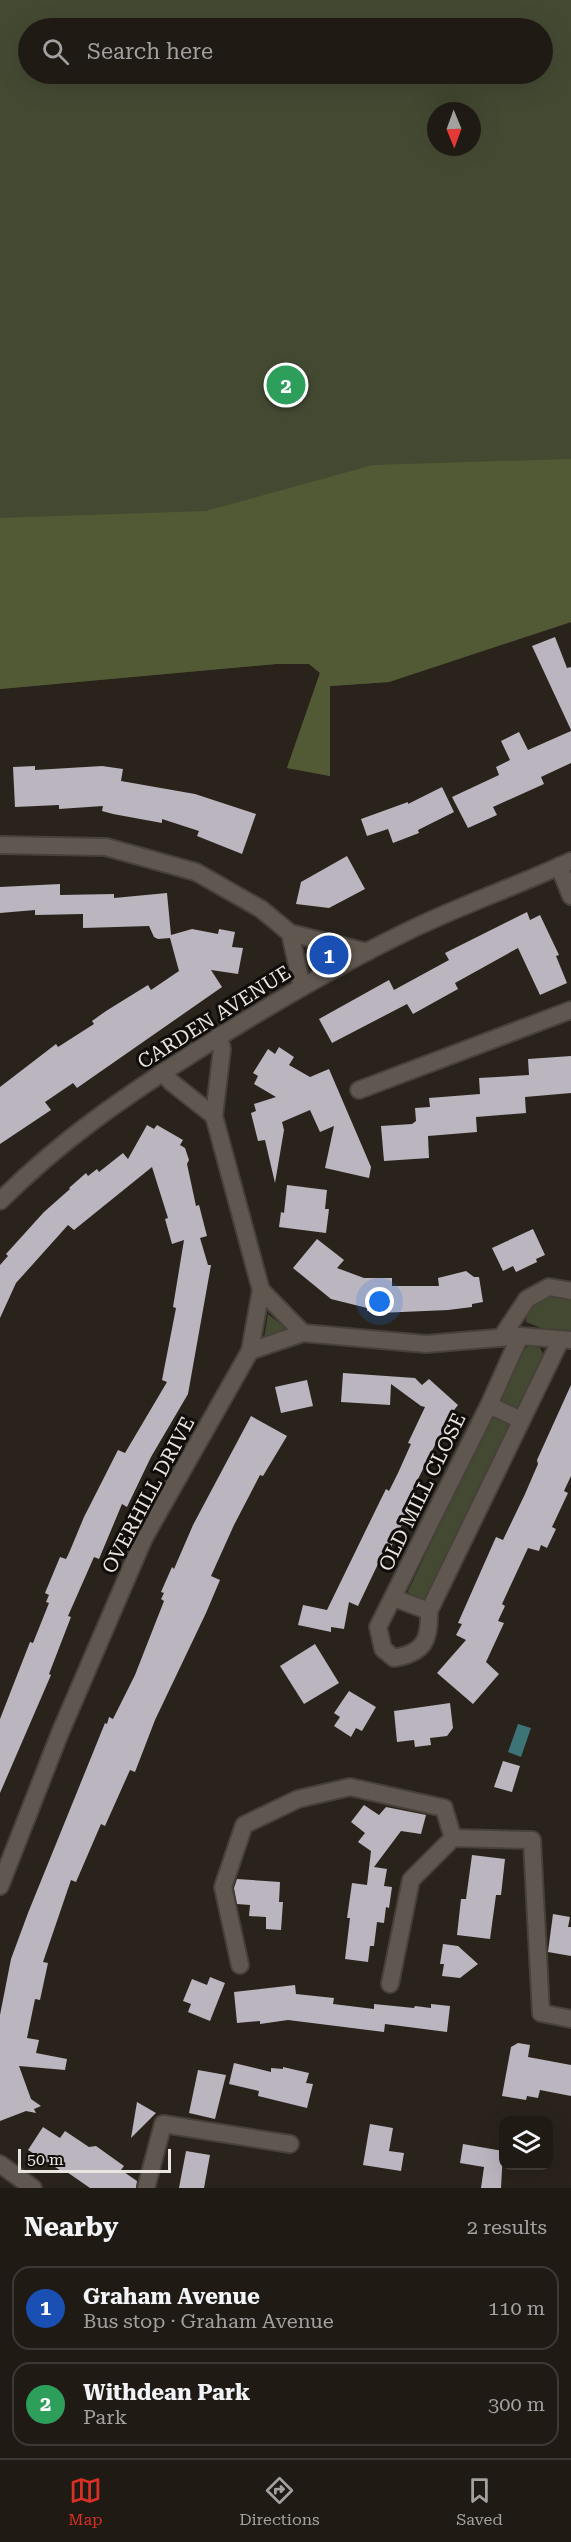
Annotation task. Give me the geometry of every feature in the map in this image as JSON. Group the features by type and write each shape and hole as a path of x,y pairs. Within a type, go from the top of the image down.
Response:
{"street":[{"path":"0,845 106,848 196,872 261,909 290,933 367,952"},
{"path":"565,864 571,896"},
{"name":"CARDEN AVENUE","path":"0,1201 36,1165 79,1129 219,1036 302,987 410,930 565,864"},
{"path":"290,933 302,987"},
{"path":"359,1090 571,1011"},
{"name":"OVERHILL DRIVE","path":"0,1886 60,1733 144,1538 250,1351 261,1290 214,1116 222,1049 219,1036"},
{"path":"163,1072 171,1082 214,1116"},
{"path":"501,1338 527,1299 549,1287 571,1291"},
{"path":"261,1290 303,1333"},
{"path":"250,1351 303,1333 426,1344 520,1336 566,1340"},
{"name":"OLD MILL CLOSE","path":"520,1336 489,1406 378,1627 383,1649 394,1658 408,1656 420,1649 428,1635 429,1611 521,1420 566,1340"},
{"name":"OLD MILL CLOSE","path":"489,1406 521,1420"},
{"name":"OLD MILL CLOSE","path":"394,1598 429,1611"},
{"path":"240,1965 223,1887 244,1825 298,1799 350,1786 444,1808 453,1838"},
{"path":"390,1984 411,1880 453,1838 532,1840 541,2013 571,2019"},
{"path":"146,2188 163,2124 290,2144"},
{"path":"0,2164 33,2188"}],"green space":[{"path":"0,0 571,0 571,622 389,682 330,686 330,776 287,768 320,673 309,664 276,664 0,689"},
{"path":"571,459 571,622 389,682 330,686 330,776 287,768 320,673 309,664 276,664 0,689 0,518 206,511 373,465"},
{"path":"553,1294 571,1300 571,1330 544,1329 526,1322 527,1311"},
{"path":"268,1314 287,1329 264,1338"},
{"path":"530,1345 540,1348 543,1354 427,1599 422,1601 410,1596 408,1591 523,1350"}],"water":[{"path":"518,1724 531,1728 521,1757 508,1752"}],"building":[{"path":"555,637 567,668 571,667 571,730 532,646"},
{"path":"571,731 571,763 541,777 544,784 493,807 497,815 468,828 452,797 499,775 496,767 510,760 501,741 519,732 528,750"},
{"path":"35,766 35,770 102,766 123,769 121,781 195,794 256,814 242,854 197,836 199,831 162,819 162,823 113,814 102,811 103,806 59,809 59,805 15,807 13,767"},
{"path":"442,787 454,812 418,830 419,833 393,843 388,829 367,836 361,819 408,802 408,804"},
{"path":"347,856 365,889 329,908 296,904 301,882"},
{"path":"60,884 60,895 114,894 114,898 167,893 171,935 192,929 218,934 219,929 235,932 232,947 243,948 238,974 211,970 222,987 77,1088 73,1083 45,1102 51,1110 0,1144 0,1087 56,1044 58,1047 94,1024 92,1021 106,1011 148,985 151,990 179,971 170,938 154,937 149,926 83,928 83,914 35,915 35,910 0,913 0,887"},
{"path":"527,912 530,920 540,915 559,955 556,956 567,983 540,995 518,948 455,983 458,989 413,1014 407,1004 332,1043 319,1019 389,980 394,990 449,960 445,953"},
{"path":"279,1047 294,1057 289,1065 310,1077 329,1069 371,1167 369,1178 325,1168 334,1126 320,1132 310,1110 282,1122 284,1130 275,1183 265,1140 258,1141 251,1113 256,1111 254,1104 276,1097 254,1084 258,1076 253,1073 268,1049 275,1054"},
{"path":"571,1056 571,1093 525,1097 526,1113 476,1117 477,1132 428,1136 429,1158 384,1161 381,1126 412,1124 416,1121 415,1108 430,1107 429,1098 480,1094 479,1078 529,1075 528,1059"},
{"path":"147,1125 154,1129 157,1125 183,1140 180,1145 185,1148 189,1160 187,1164 196,1206 199,1205 207,1236 200,1238 208,1265 211,1265 188,1394 151,1457 127,1507 122,1504 99,1559 94,1557 68,1616 71,1617 49,1674 51,1675 0,1793 0,1719 30,1642 33,1643 49,1603 46,1602 49,1595 45,1593 60,1557 66,1559 84,1517 118,1450 125,1453 167,1382 162,1380 176,1308 173,1307 184,1240 172,1244 165,1219 168,1218 152,1167 74,1230 68,1225 16,1283 0,1318 0,1265 8,1256 6,1254 44,1212 86,1173 88,1176 97,1169 99,1172 123,1153 128,1159"},
{"path":"287,1185 327,1190 325,1209 329,1209 326,1233 279,1227 281,1212 284,1213"},
{"path":"533,1229 545,1255 536,1259 537,1262 516,1272 513,1266 503,1271 492,1248"},
{"path":"317,1239 344,1260 337,1268 364,1278 392,1278 392,1286 439,1286 438,1278 466,1271 474,1277 479,1277 483,1302 472,1304 472,1307 448,1310 379,1313 379,1311 367,1311 367,1308 331,1299 293,1268"},
{"path":"343,1373 415,1378 422,1385 429,1379 458,1405 451,1414 457,1419 439,1437 412,1491 417,1494 391,1547 387,1545 358,1606 349,1602 344,1629 331,1627 331,1632 298,1625 303,1605 327,1610 386,1489 389,1491 398,1473 411,1444 408,1443 425,1407 391,1384 390,1405 341,1402"},
{"path":"307,1380 313,1406 281,1413 275,1387"},
{"path":"571,1385 571,1476 564,1491 568,1493 552,1527 556,1529 547,1548 541,1545 539,1551 528,1548 502,1604 505,1606 498,1621 504,1623 486,1662 499,1674 473,1704 437,1673 466,1640 456,1635 462,1624 458,1623 496,1537 503,1540 525,1494 538,1464 537,1460"},
{"path":"251,1416 287,1436 263,1476 260,1475 234,1525 211,1576 220,1580 206,1613 155,1720 135,1772 130,1770 105,1826 101,1824 76,1882 71,1880 43,1962 48,1963 40,2000 35,1999 27,2038 39,2040 36,2053 67,2059 65,2070 19,2066 31,2099 41,2106 34,2109 36,2113 26,2111 0,2121 0,2015 11,1959 105,1723 107,1724 109,1717 113,1719 135,1675 164,1601 161,1599 164,1593 161,1592 172,1567 174,1569 193,1525"},
{"path":"315,1644 339,1683 304,1704 280,1666"},
{"path":"349,1691 376,1707 362,1731 356,1728 351,1737 334,1726 340,1717 334,1713"},
{"path":"450,1703 453,1728 447,1736 430,1738 431,1745 415,1747 414,1740 397,1742 394,1711"},
{"path":"503,1761 520,1766 512,1792 494,1787"},
{"path":"364,1805 379,1815 386,1807 426,1815 421,1834 401,1831 374,1867 387,1869 384,1886 392,1887 384,1923 377,1922 374,1946 370,1946 368,1962 345,1959 352,1883 367,1885 371,1851 358,1842 365,1833 351,1822"},
{"path":"472,1855 505,1859 501,1895 496,1895 490,1939 457,1935 461,1899 466,1899"},
{"path":"237,1879 280,1882 279,1902 283,1902 281,1930 266,1929 266,1917 249,1916 250,1905 237,1904 234,1888"},
{"path":"553,1914 570,1917 568,1927 571,1927 571,1956 548,1952"},
{"path":"443,1944 458,1946 478,1964 460,1978 442,1976 444,1964 440,1964"},
{"path":"210,1977 225,1983 210,2021 188,2012 191,2004 183,2001 192,1979 207,1985"},
{"path":"295,1985 296,1994 334,1998 333,2004 374,2009 374,2004 414,2008 415,2006 431,2008 431,2004 450,2006 447,2032 385,2024 384,2032 288,2020 260,2024 260,2021 237,2023 234,1992"},
{"path":"518,2043 530,2045 528,2057 571,2065 571,2096 540,2090 538,2098 527,2096 526,2100 502,2096 511,2047"},
{"path":"234,2063 271,2072 271,2068 283,2069 283,2067 309,2073 306,2083 313,2084 307,2108 258,2096 259,2091 229,2084"},
{"path":"198,2070 226,2075 215,2119 189,2113"},
{"path":"137,2102 156,2113 131,2138"},
{"path":"370,2124 393,2128 389,2151 404,2153 401,2171 363,2165"},
{"path":"43,2127 60,2138 65,2131 89,2147 96,2146 124,2166 121,2170 137,2181 136,2188 90,2188 28,2150"},
{"path":"463,2144 499,2150 499,2170 502,2170 501,2188 481,2188 484,2167 460,2163"},
{"path":"186,2151 210,2155 204,2188 179,2188"}],"place":[{"name":"Withdean Park","path":"286,385"},
{"name":"Graham Avenue","path":"329,955"}]}
